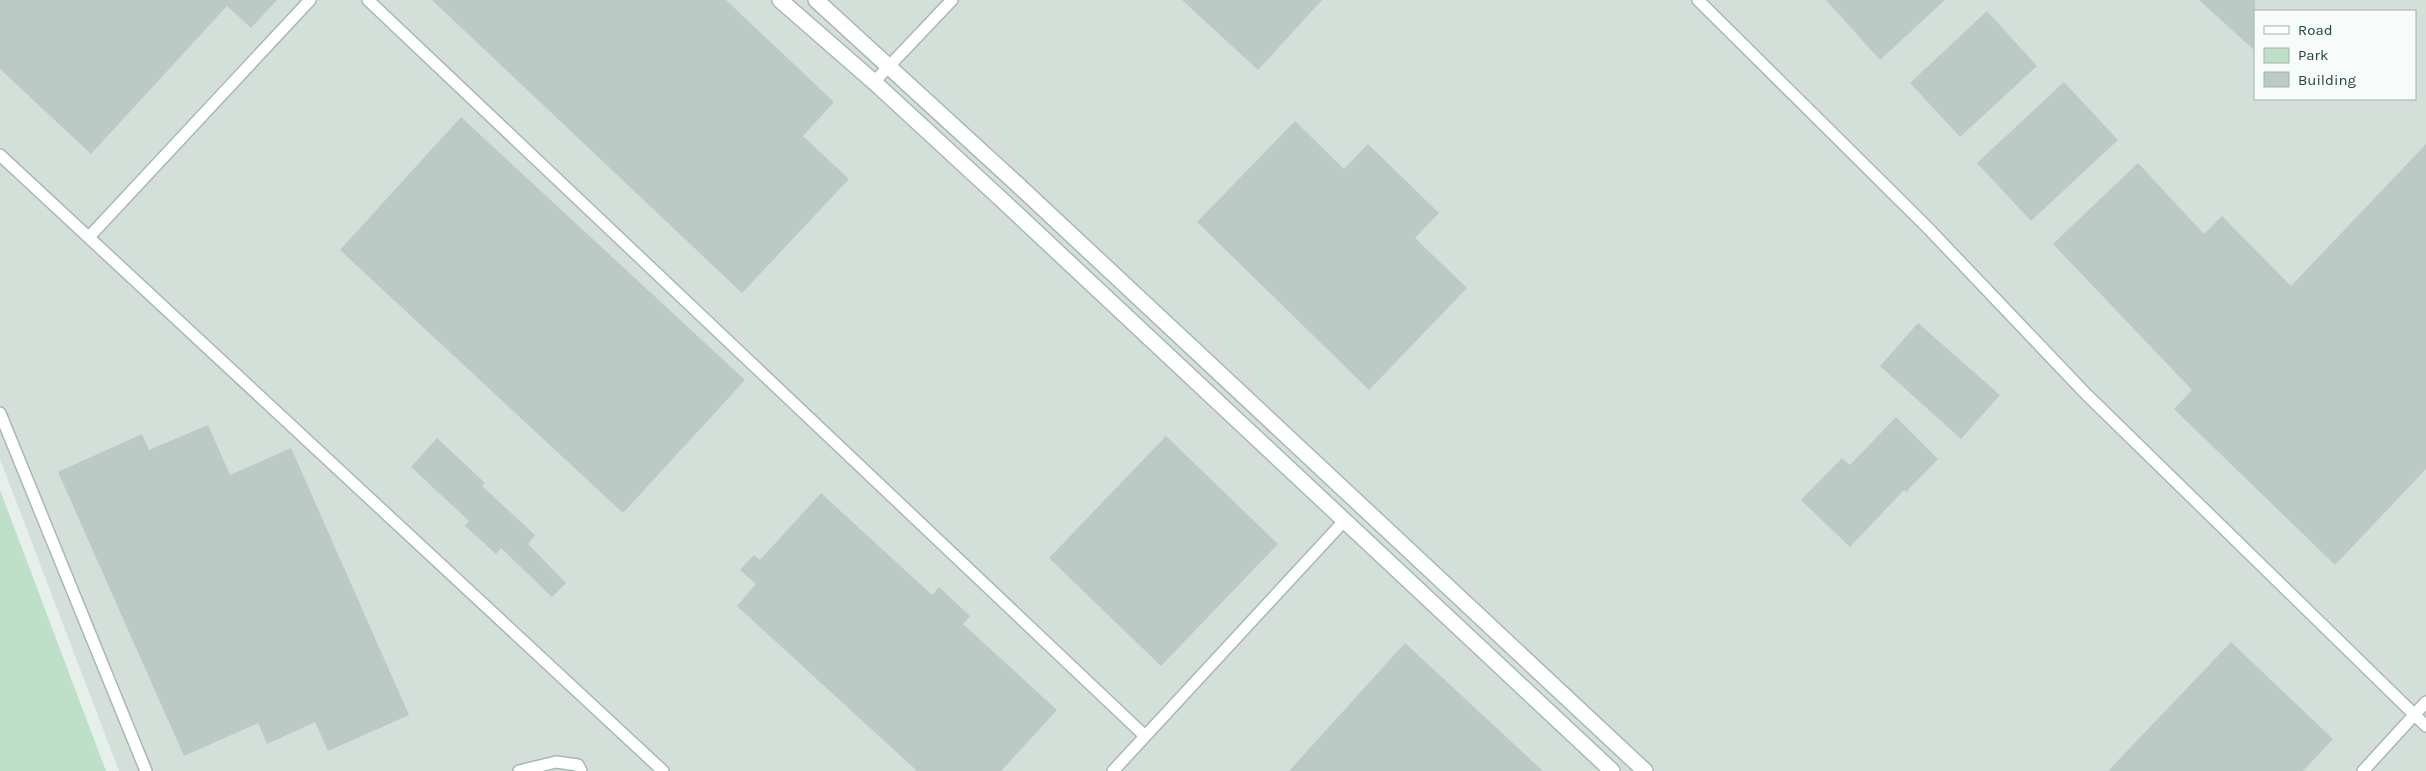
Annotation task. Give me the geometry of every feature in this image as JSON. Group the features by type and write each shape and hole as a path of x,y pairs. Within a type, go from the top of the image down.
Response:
{"street":[{"path":"780,0 874,82 1612,771"},
{"path":"816,0 1645,771"}],"lane":[{"path":"89,238 310,0"},
{"path":"368,0 1145,736"},
{"path":"874,82 952,0"},
{"path":"1698,0 1928,227 2086,394 2426,726"},
{"path":"0,155 663,771"},
{"path":"0,414 146,771"},
{"path":"1113,771 1345,520"},
{"path":"2363,771 2426,702"},
{"path":"519,771 556,762 578,765 581,771"}],"shaded area":[{"path":"0,0 2426,0 2426,771 119,771 0,459"}],"green space":[{"path":"0,490 106,771 0,771"}],"building":[{"path":"0,0 277,0 251,28 227,6 91,154 0,69"},
{"path":"432,0 726,0 834,102 803,136 849,179 742,293"},
{"path":"1182,0 1322,0 1258,70"},
{"path":"1826,0 1945,0 1880,60"},
{"path":"2199,0 2255,0 2254,50"},
{"path":"1987,11 2037,66 1960,137 1910,83"},
{"path":"2064,82 2118,140 2031,221 1977,163"},
{"path":"461,117 745,380 623,513 340,250"},
{"path":"1295,121 1344,169 1368,144 1439,213 1415,238 1467,288 1369,390 1197,222"},
{"path":"2426,144 2426,469 2335,565 2174,409 2192,390 2053,244 2138,163 2204,234 2222,216 2291,286"},
{"path":"1918,323 2000,395 1961,439 1880,366"},
{"path":"1896,417 1938,459 1906,492 1904,490 1850,547 1801,500 1842,458 1850,465"},
{"path":"208,425 230,475 291,448 409,715 328,751 315,722 267,744 258,723 184,756 58,472 142,434 149,450"},
{"path":"1166,436 1278,544 1161,666 1049,558"},
{"path":"437,438 485,483 482,486 535,535 528,544 566,583 552,597 501,548 496,554 465,526 469,521 411,467"},
{"path":"821,493 932,595 939,587 970,616 963,624 1057,710 1001,771 917,771 737,606 756,584 740,570 754,555 760,560"},
{"path":"2231,642 2333,739 2303,771 2108,771"},
{"path":"1405,643 1543,771 1289,771"}]}
